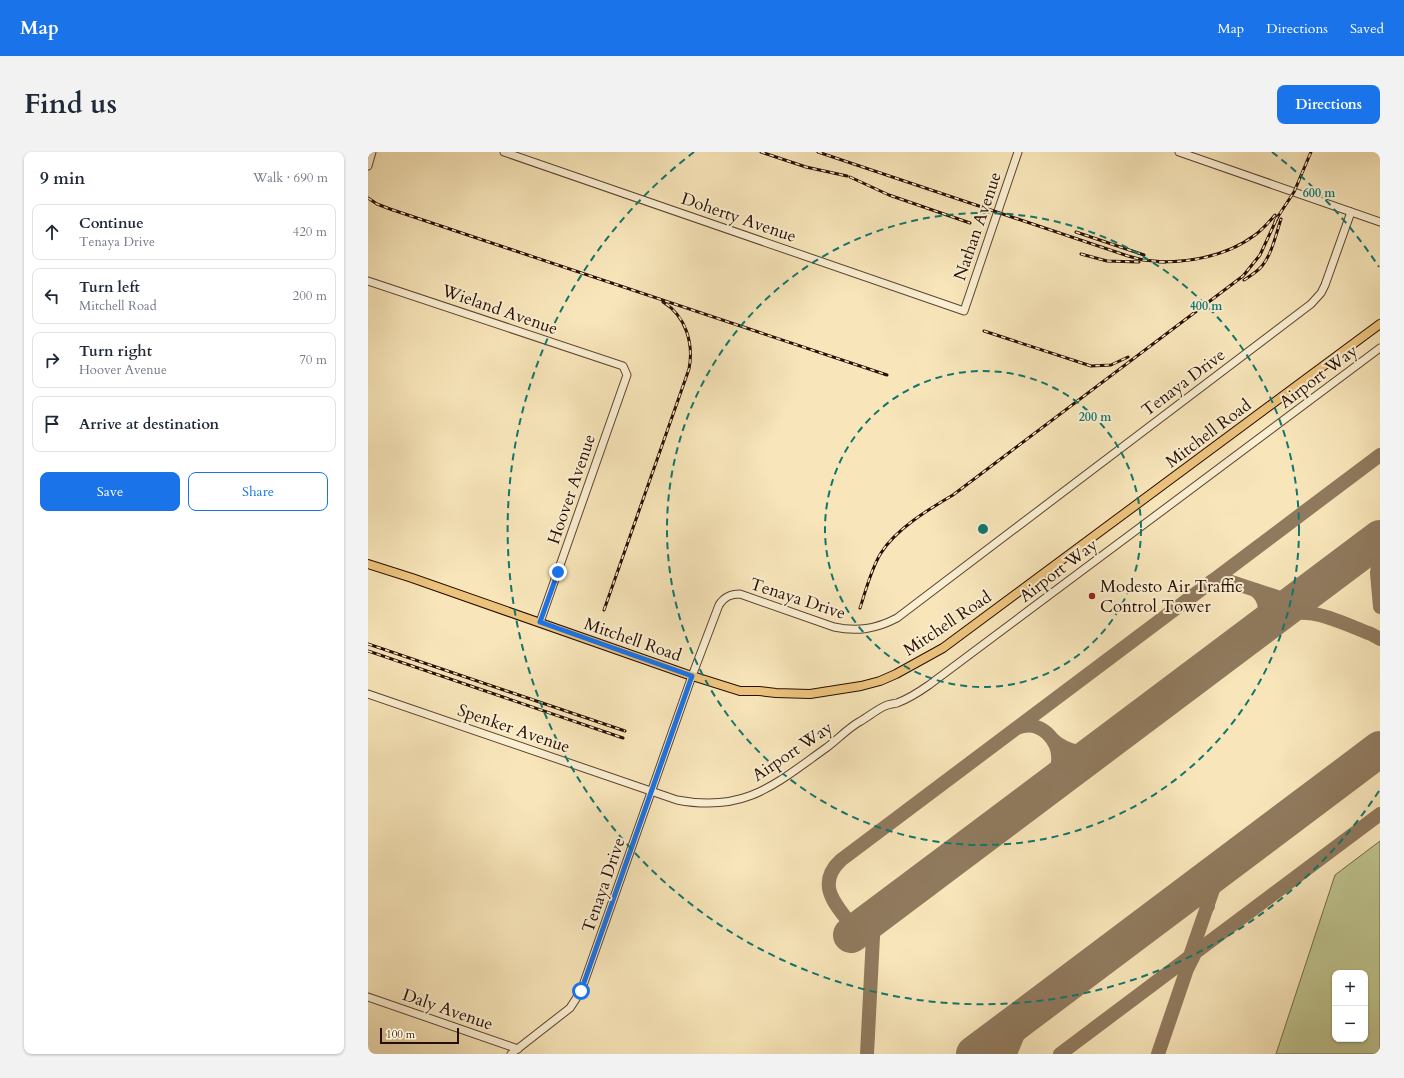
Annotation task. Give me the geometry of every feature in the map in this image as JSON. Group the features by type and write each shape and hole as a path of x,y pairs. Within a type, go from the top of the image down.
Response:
{"main road":[{"name":"Mitchell Road","path":"368,564 403,574 692,676 740,691 810,694 862,686 880,681 908,668 943,648 1380,324"}],"street":[{"path":"368,166 372,152"},
{"name":"Doherty Avenue","path":"504,152 964,311"},
{"name":"Nathan Avenue","path":"964,311 1018,152"},
{"path":"1179,152 1380,222"},
{"name":"Tenaya Drive","path":"514,1052 570,1008 581,991 692,676 722,600 730,595 744,595 834,627 844,629 854,630 872,628 886,624 897,618 1311,304 1321,293 1325,285 1351,212"},
{"name":"Wieland Avenue","path":"368,281 623,366"},
{"name":"Airport Way","path":"651,791 667,797 690,802 717,803 737,800 750,796 778,783 860,722 886,706 897,703 929,686 1380,348"},
{"name":"Hoover Avenue","path":"540,622 627,375 623,366"},
{"name":"Spenker Avenue","path":"368,694 651,791"},
{"name":"Daly Avenue","path":"368,997 514,1052"}],"green space":[{"path":"1380,841 1380,1054 1276,1054 1335,875"}],"taxiway":[{"path":"856,931 836,905 829,888 829,879 833,870 841,860 1380,455"},
{"path":"1380,553 1377,573 1380,607"},
{"path":"1212,581 1225,580 1282,598 1294,597 1310,590"},
{"path":"1255,590 1262,598 1265,609 1265,615 1257,630"},
{"path":"1270,620 1296,613 1321,615 1371,634 1380,639"},
{"path":"1017,728 1033,726 1040,729 1047,733 1056,746 1058,762 1054,776 1047,788"},
{"path":"1052,739 1063,747 1082,752 1089,752 1101,747"},
{"path":"1060,1054 1380,814"},
{"path":"1190,956 1217,878 1220,871 1228,863"},
{"path":"1187,894 1191,892 1202,893 1208,902 1208,906"},
{"path":"867,1054 874,917"},
{"path":"1158,1054 1187,969 1194,955"},
{"path":"1010,1054 1024,1020 1032,1010"}],"runway":[{"path":"851,935 1380,538"},
{"path":"974,1054 1380,749"}],"railway":[{"path":"761,152 806,167 847,176"},
{"path":"818,152 1128,256 1143,260 1165,262"},
{"path":"1275,221 1294,192 1311,152"},
{"path":"850,177 889,195 970,223"},
{"path":"368,198 377,204 390,209 887,375"},
{"path":"1159,262 1184,261 1221,253 1255,235 1275,215"},
{"path":"860,608 877,559 887,544 895,536 914,520 953,495 1243,276 1260,255 1278,216"},
{"path":"1244,280 1262,266 1273,244 1281,219"},
{"path":"1076,232 1144,255"},
{"path":"1081,254 1107,261 1139,262"},
{"path":"604,610 689,369 689,341 683,323 671,308 663,302"},
{"path":"984,331 1091,366 1111,365 1128,357"},
{"path":"368,644 625,731"},
{"path":"368,651 623,738"}],"place":[{"name":"Modesto Air Traffic Control Tower","path":"1092,596"}],"route":[{"path":"558,572 540,622 692,676 581,991"}]}
